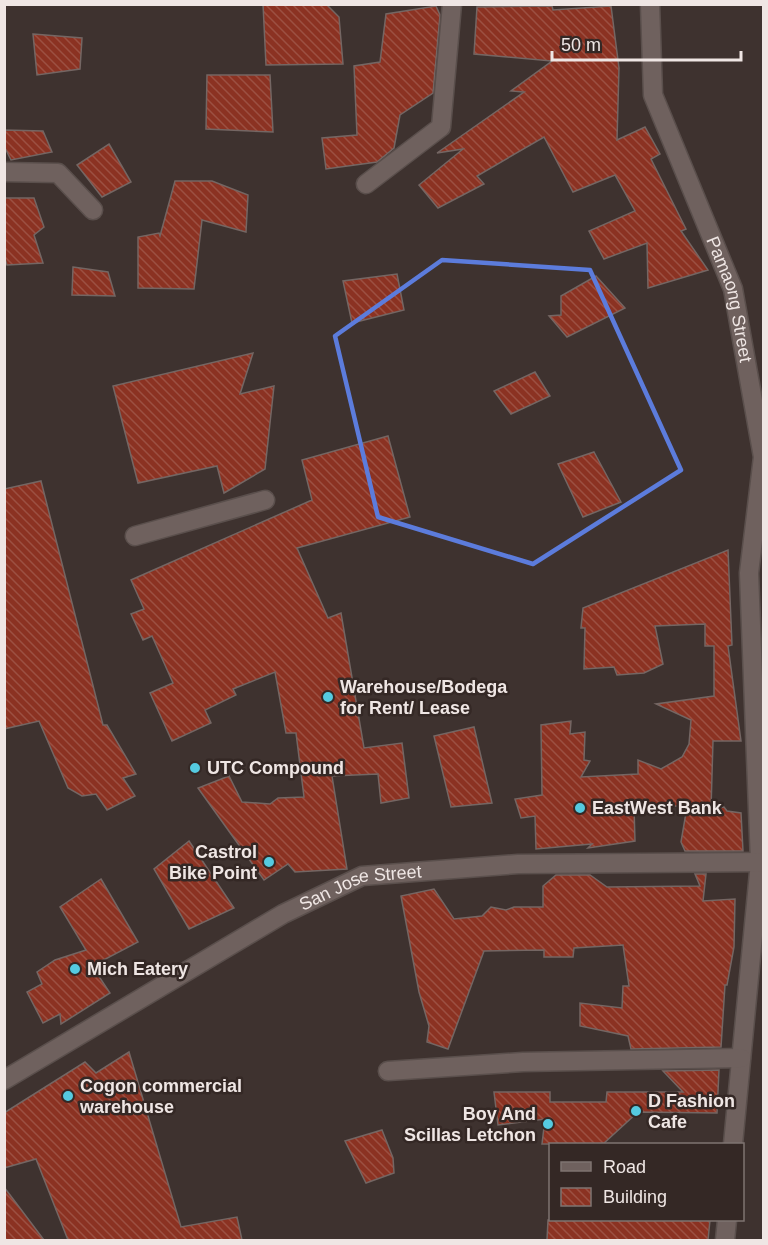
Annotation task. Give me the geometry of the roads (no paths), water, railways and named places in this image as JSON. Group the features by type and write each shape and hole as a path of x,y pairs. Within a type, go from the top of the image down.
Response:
{"street":[{"path":"366,184 441,127 452,4"},
{"name":"Pamaong Street","path":"650,4 653,95 733,289 763,457 749,573 762,862 733,1143"},
{"path":"4,172 58,173 93,210"},
{"path":"135,536 265,500"},
{"name":"San Jose Street","path":"4,1080 283,914 362,876 518,864 762,862"},
{"path":"388,1071 522,1062 741,1058"},
{"path":"725,1240 727,1221"}],"place":[{"name":"Warehouse/Bodega for Rent/ Lease","path":"328,697"},
{"name":"UTC Compound","path":"195,768"},
{"name":"EastWest Bank","path":"580,808"},
{"name":"Castrol Bike Point","path":"269,862"},
{"name":"Mich Eatery","path":"75,969"},
{"name":"Cogon commercial warehouse","path":"68,1096"},
{"name":"D Fashion Cafe","path":"636,1111"},
{"name":"Boy And Scillas Letchon","path":"548,1124"}]}
